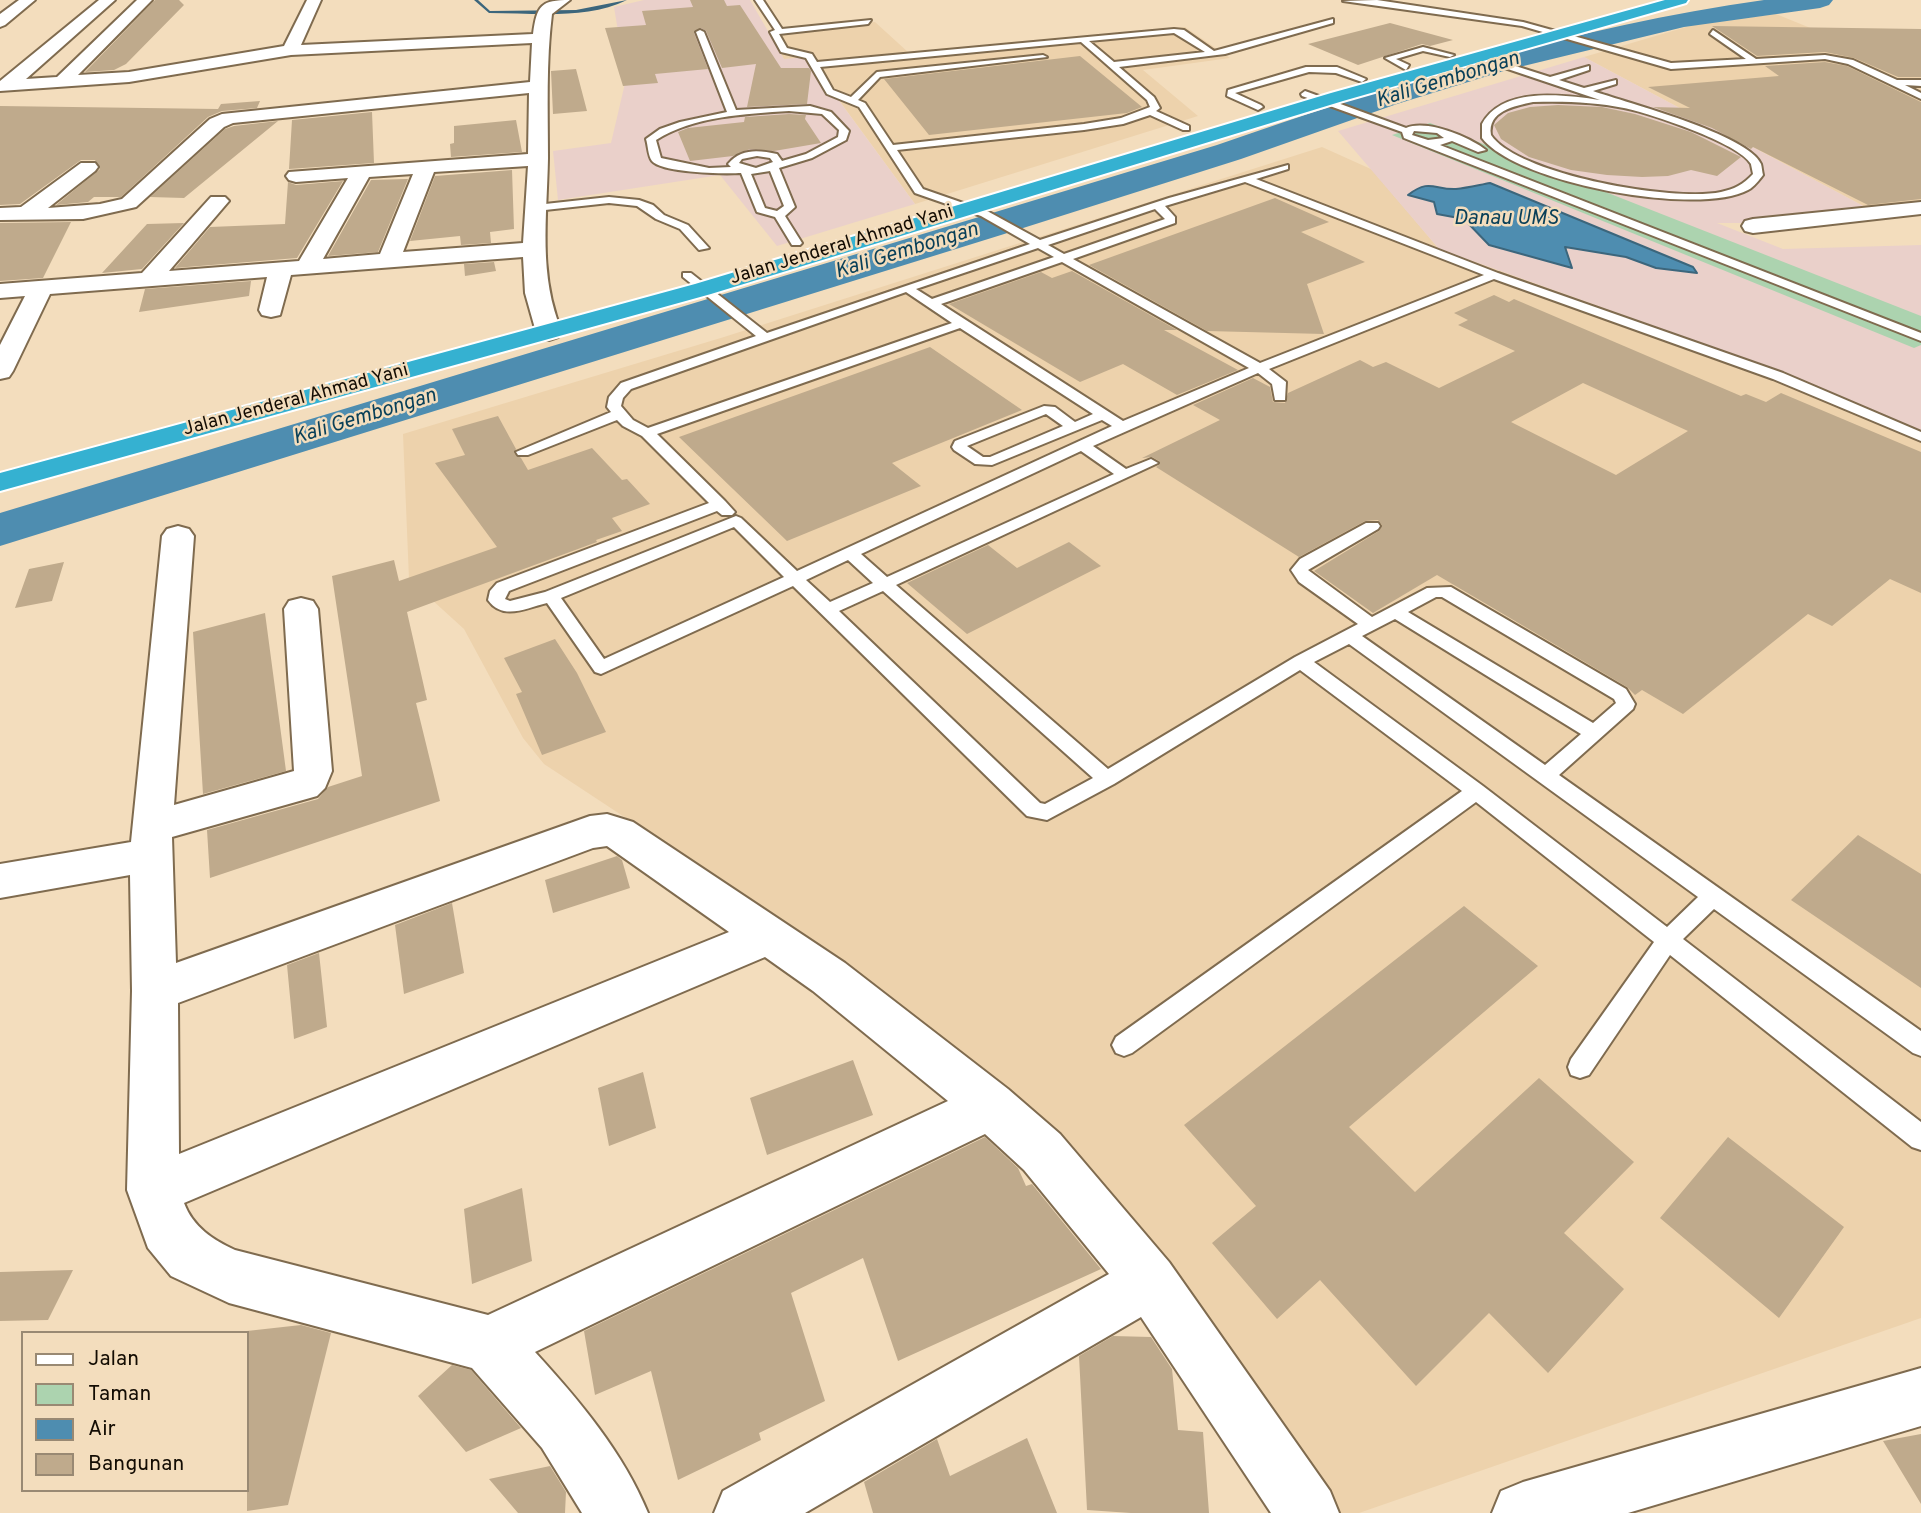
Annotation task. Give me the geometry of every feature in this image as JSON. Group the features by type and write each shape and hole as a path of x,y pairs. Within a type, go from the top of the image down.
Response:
{"highway":[{"name":"Jalan Jenderal Ahmad Yani","path":"695,282 796,243 1258,107 1331,99 1362,79 1450,55 1561,36 1645,0"},
{"name":"Jalan Jenderal Ahmad Yani","path":"0,482 695,282 978,210 1098,168 1331,99 1489,59 1681,0"},
{"path":"1077,159 1098,168"},
{"name":"Jalan Jenderal Ahmad Yani","path":"0,460 545,324"}],"street":[{"path":"0,22 28,0"},
{"path":"7,89 108,0"},
{"path":"62,82 145,0"},
{"path":"290,50 314,0"},
{"path":"545,324 534,249 538,159 537,87 540,38 545,11 562,0"},
{"path":"7,89 129,77 290,50 401,36 540,38"},
{"path":"316,72 320,47"},
{"path":"0,214 101,210 122,206 129,203 222,120 311,102 537,87"},
{"path":"296,176 538,159"},
{"path":"389,259 426,166"},
{"path":"27,213 88,167"},
{"path":"308,265 362,171"},
{"path":"151,277 218,201"},
{"path":"1753,226 1921,208"},
{"path":"0,291 151,277 534,249"},
{"path":"271,310 281,267"},
{"path":"0,371 42,287"},
{"path":"178,536 151,841 155,991 153,1190 167,1229 190,1257 229,1276 489,1344 563,1427 617,1513"},
{"path":"0,881 151,841 303,785 311,778 313,771 301,609"},
{"path":"155,991 590,832 607,830 619,833 829,977 991,1105 1042,1152 1150,1281 1308,1513"},
{"path":"153,1190 768,936"},
{"path":"489,1344 991,1105"},
{"path":"745,1513 1150,1281"},
{"path":"1523,1513 1921,1396"}],"lane":[{"path":"759,0 780,31"},
{"path":"1343,1 1361,7 1561,36 1616,51 1680,75 1765,67 1713,32"},
{"path":"1114,65 1213,54 1330,21"},
{"path":"817,53 804,54 784,50 774,33 868,22"},
{"path":"815,65 1179,31 1213,54"},
{"path":"700,32 732,112"},
{"path":"889,148 1084,127 1150,113 1155,108 1151,99 1083,40"},
{"path":"883,48 892,57"},
{"path":"1083,53 1097,52"},
{"path":"804,54 813,59 831,92 862,105 914,188 944,201 978,210 1259,368 1279,382 1280,397"},
{"path":"853,100 877,75 1056,56"},
{"path":"1753,61 1833,58 1893,80 1921,83"},
{"path":"1489,59 1698,128 1735,145 1756,164 1758,175 1742,189 1716,195 1675,196 1602,187 1516,161 1488,140 1485,129 1497,111 1524,102 1556,99 1628,106"},
{"path":"1553,79 1586,68"},
{"path":"1258,107 1231,96 1231,92 1309,69 1337,70 1362,79"},
{"path":"1893,80 1894,85 1921,96"},
{"path":"1585,91 1613,82"},
{"path":"1331,99 1388,120 1418,128 1440,130 1628,208"},
{"path":"818,111 830,115 844,131 843,138 809,156 773,167 709,171 670,166 656,159 651,145 655,134 678,125 732,112 818,111"},
{"path":"1150,113 1186,128"},
{"path":"1388,120 1407,131 1410,138 1427,142 1921,337"},
{"path":"1407,131 1418,128"},
{"path":"1427,142 1444,142 1449,136"},
{"path":"745,170 737,168 733,164 734,160 757,153 774,156 778,163 773,167"},
{"path":"773,167 790,207 779,215"},
{"path":"1284,167 1034,242 907,288 761,334 626,386 616,397 614,407 628,422 648,433 1034,810 1047,812 1107,779 1301,661 1433,592 1445,591 1620,694 1626,704 1544,777"},
{"path":"745,170 761,211 779,215 796,243"},
{"path":"1246,179 1494,275 1778,376 1921,437"},
{"path":"536,208 609,200 639,203 649,207 660,217 684,227 703,248"},
{"path":"930,304 1171,222 1172,218 1158,206"},
{"path":"1641,214 1706,239"},
{"path":"1719,244 1921,324"},
{"path":"551,596 601,668 1122,427 1259,368 1494,275"},
{"path":"695,282 761,334"},
{"path":"907,288 1122,427"},
{"path":"648,433 960,324"},
{"path":"1073,427 1050,410 1044,410 960,444 959,447 980,461 992,461 1103,415"},
{"path":"523,452 619,414"},
{"path":"1083,446 1124,474"},
{"path":"827,610 884,582 1151,464"},
{"path":"720,504 503,587 496,596 498,603 510,607 551,596 736,521"},
{"path":"1370,624 1305,578 1299,570 1306,563 1372,526"},
{"path":"851,554 1107,779"},
{"path":"1395,612 1594,733"},
{"path":"1350,635 1544,777 1714,895 1921,1045"},
{"path":"1301,661 1476,791 1921,1138"},
{"path":"1124,1045 1476,791"},
{"path":"1580,1067 1668,940 1714,895"}],"shaded area":[{"path":"644,0 750,0 784,59 807,57 915,204 777,246 720,175 558,200 553,151 611,143 626,79 614,7"},
{"path":"1776,14 1921,73 1921,204 1869,209 1584,57 1693,25"},
{"path":"875,22 909,53 1185,27 1230,58 1143,70 1198,116 915,204 808,58 784,59 768,31"},
{"path":"1584,57 1869,209 1749,223 1717,223 1783,249 1921,245 1921,431 1774,369 1439,249 1338,131"},
{"path":"1322,147 1373,170 1439,249 1774,369 1921,431 1921,1318 1359,1513 1337,1513 1045,1120 776,917 544,764 523,738 464,629 409,579 403,434 724,337"}],"green space":[{"path":"1430,123 1921,316 1921,345 1914,348 1392,135"}],"water":[{"name":"Danau UMS","path":"1490,183 1693,267 1697,273 1656,268 1626,257 1565,247 1572,268 1489,245 1464,219 1437,214 1434,202 1408,195 1427,186 1456,189"}],"building":[{"path":"155,0 179,0 184,5 126,64 114,70 85,72"},
{"path":"690,0 724,0 727,6 740,5 781,68 809,68 811,71 807,104 747,107 756,64 722,68 706,31 701,28 694,33 708,69 655,74 658,83 623,86 605,28 646,25 642,11 693,7"},
{"path":"1390,23 1453,40 1430,46 1422,44 1358,65 1308,44"},
{"path":"1712,26 1921,29 1921,77 1898,77 1854,58 1825,52 1757,56"},
{"path":"1080,56 1142,107 1127,113 929,135 884,79"},
{"path":"1825,62 1847,66 1921,102 1921,199 1868,205 1712,128 1653,107 1690,108 1648,87 1779,76 1765,66"},
{"path":"576,69 587,111 553,114 551,71"},
{"path":"260,101 257,108 222,111 208,117 121,197 94,197 88,202 56,205 100,169 95,160 81,160 20,204 0,205 0,106 218,109 221,104"},
{"path":"1530,107 1602,107 1635,114 1691,132 1741,157 1717,176 1691,170 1668,176 1607,175 1571,170 1529,157 1501,139 1494,125 1508,113"},
{"path":"372,112 374,163 289,169 292,120"},
{"path":"806,115 805,119 821,143 774,151 750,149 733,156 690,161 678,132 688,128 744,122 745,117"},
{"path":"516,120 522,152 451,157 450,144 454,143 454,126"},
{"path":"278,121 184,198 150,197 225,129"},
{"path":"512,170 514,229 490,232 491,243 461,245 460,236 410,241 435,176"},
{"path":"408,179 378,252 328,256 371,180"},
{"path":"343,181 297,258 175,268 210,227 285,224 288,182 296,185"},
{"path":"1275,198 1329,222 1301,232 1365,262 1307,284 1324,334 1207,331 1089,265"},
{"path":"71,222 43,278 0,281 0,223"},
{"path":"184,223 142,269 102,273 147,224"},
{"path":"494,262 496,271 465,276 464,264"},
{"path":"1072,271 1177,330 1164,330 1238,370 1177,395 1123,364 1080,382 949,304 1041,272 1052,278"},
{"path":"251,281 249,296 139,312 145,289"},
{"path":"1494,295 1509,302 1514,299 1741,396 1746,394 1766,402 1781,393 1921,452 1921,593 1890,579 1832,626 1808,614 1683,714 1642,690 1635,695 1627,687 1437,575 1373,613 1314,571 1379,531 1382,525 1378,520 1365,521 1299,557 1156,467 1160,464 1159,461 1152,457 1142,458 1220,420 1193,405 1253,378 1270,387 1273,402 1285,403 1288,393 1360,360 1373,367 1386,362 1439,388 1515,351 1458,325 1468,320 1454,313","holes":["1583,383 1688,431 1616,475 1511,422"]},
{"path":"930,347 1022,410 892,463 921,486 787,541 679,437"},
{"path":"498,416 516,449 514,453 521,458 528,470 592,448 622,480 627,479 650,504 612,518 622,531 407,612 427,700 416,703 440,801 210,878 207,830 318,799 328,787 362,776 332,576 394,560 399,581 497,547 435,463 465,455 452,429"},
{"path":"1069,542 1101,566 967,634 907,583 988,545 1017,568"},
{"path":"64,562 52,601 15,608 29,569"},
{"path":"265,613 286,771 203,794 193,632"},
{"path":"555,639 577,673 606,732 542,755 516,694 522,692 504,658"},
{"path":"1858,835 1921,874 1921,988 1791,900"},
{"path":"617,856 622,860 630,888 553,913 545,880"},
{"path":"452,903 464,973 404,994 395,925"},
{"path":"1464,906 1538,966 1349,1127 1415,1192 1539,1078 1634,1162 1564,1233 1624,1289 1548,1373 1489,1313 1416,1386 1320,1280 1277,1319 1212,1243 1256,1206 1184,1125"},
{"path":"319,953 327,1027 294,1039 287,965"},
{"path":"853,1060 873,1115 767,1155 750,1098"},
{"path":"643,1072 656,1128 609,1146 598,1088"},
{"path":"985,1137 1018,1168 1026,1186 1032,1184 1101,1269 898,1361 863,1258 791,1293 825,1401 759,1433 761,1440 678,1480 651,1371 595,1395 584,1331"},
{"path":"1728,1137 1844,1227 1779,1318 1660,1218"},
{"path":"522,1188 532,1261 472,1284 464,1209"},
{"path":"73,1270 48,1320 0,1321 0,1272"},
{"path":"301,1325 331,1333 288,1505 247,1511 248,1331"},
{"path":"1113,1336 1151,1337 1172,1369 1178,1430 1203,1432 1209,1513 1087,1510 1079,1356"},
{"path":"452,1365 471,1370 521,1428 466,1452 418,1396"},
{"path":"1921,1434 1921,1504 1883,1441"},
{"path":"1027,1438 1057,1513 873,1513 864,1482 937,1439 950,1476"},
{"path":"550,1466 566,1492 565,1513 518,1513 489,1479"}],"waterway":[{"path":"476,0 489,12 576,11 625,0"},
{"name":"Kali Gembongan","path":"0,530 1229,152 1386,97 1497,64 1684,19 1820,0"}]}
